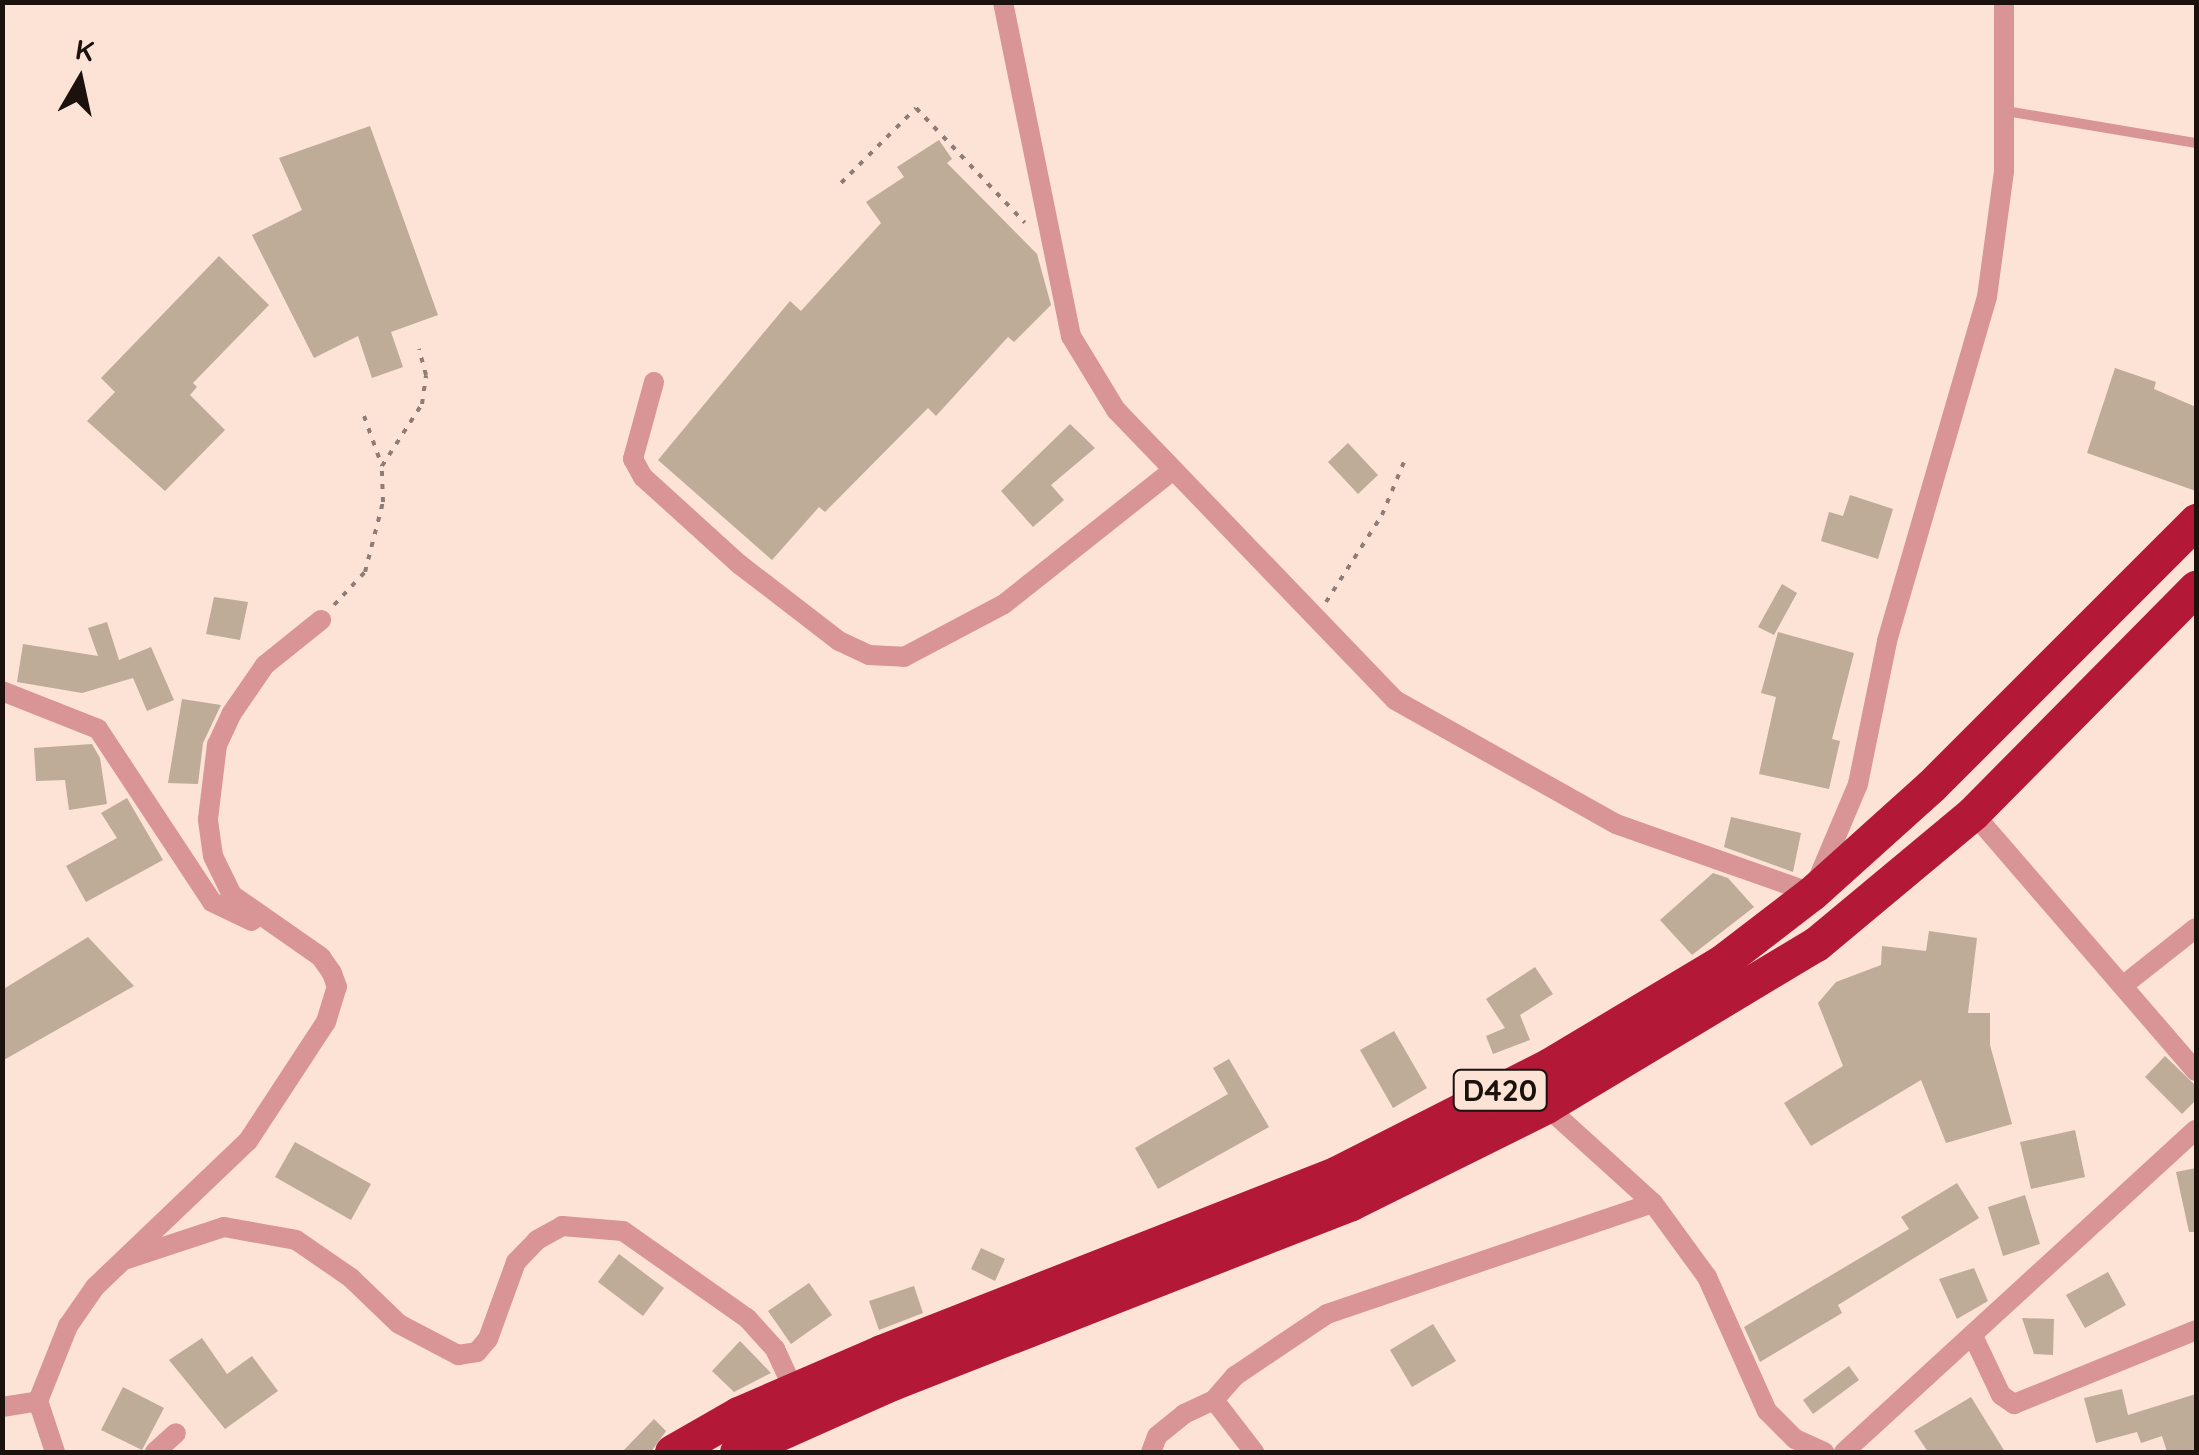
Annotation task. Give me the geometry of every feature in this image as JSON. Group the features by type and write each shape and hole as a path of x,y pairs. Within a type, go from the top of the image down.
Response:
{"highway":[{"name":"D420","path":"672,1452 794,1390 1337,1173 1548,1066 1722,962 1812,893 1931,786 2196,522"},
{"name":"D420","path":"736,1452 892,1383 1352,1203 1546,1106 1816,944 1972,813 2196,588"}],"street":[{"path":"1003,2 1071,336 1092,377 1174,470 1396,700 1616,824 1812,893 1858,784 1887,641 1987,298 2006,110 2004,2"},
{"path":"654,382 632,459 644,478 739,564 840,641 869,655 904,657 1004,604 1174,470"},
{"path":"54,1452 38,1401 68,1326 120,1262 248,1141 326,1022 337,987 332,973 321,957 264,922 232,894 213,856 208,818 217,746 264,665 321,620"},
{"path":"2,690 98,729 212,902 264,922"},
{"path":"1972,813 2125,984 2196,1071"},
{"path":"2125,984 2196,928"},
{"path":"1546,1106 1653,1203 1707,1277 1767,1411 1795,1439 1824,1452"},
{"path":"1844,1452 2196,1130"},
{"path":"1151,1452 1157,1436 1214,1400 1235,1376 1327,1314 1653,1203"},
{"path":"120,1262 224,1226 256,1228 327,1258 399,1324 458,1355 477,1352 488,1339 516,1262 538,1240 562,1226 592,1224 624,1231 747,1318 775,1348 794,1390"},
{"path":"1972,1336 2000,1395 2014,1404 2196,1330"},
{"path":"1214,1400 1254,1452"},
{"path":"2,1407 38,1401"},
{"path":"154,1452 176,1433"}],"lane":[{"path":"2006,110 2196,142"}],"path":[{"path":"841,182 916,108 1054,256"},
{"path":"382,466 422,404 426,376 419,349"},
{"path":"321,620 365,572 383,502 382,466 364,416"},
{"path":"1316,618 1382,516 1404,462"}],"building":[{"path":"370,126 438,315 391,332 403,367 372,378 358,336 314,358 252,235 302,210 279,158"},
{"path":"939,140 952,159 947,163 1037,254 1051,305 1014,342 1008,337 936,416 928,408 825,512 819,507 772,560 658,460 790,301 801,311 881,223 866,202 904,177 897,167"},
{"path":"219,256 269,305 193,383 197,387 190,395 225,430 165,491 87,421 115,392 101,378"},
{"path":"2115,368 2156,382 2154,389 2196,407 2196,491 2087,453"},
{"path":"1070,424 1095,448 1051,485 1064,500 1033,527 1001,491"},
{"path":"1348,443 1378,475 1358,494 1328,462"},
{"path":"1850,495 1893,509 1878,559 1821,541 1829,512 1843,516"},
{"path":"1782,584 1797,593 1774,635 1758,627"},
{"path":"214,597 248,602 240,640 206,634"},
{"path":"107,622 119,660 151,647 174,700 147,711 133,678 82,693 17,682 23,644 98,656 88,628"},
{"path":"1778,632 1854,653 1832,739 1840,741 1829,789 1759,774 1776,697 1761,693"},
{"path":"182,699 221,705 203,743 198,784 168,783"},
{"path":"92,744 100,758 107,804 69,810 65,780 36,781 34,748"},
{"path":"127,798 163,860 86,902 66,866 117,838 101,813"},
{"path":"1731,817 1801,833 1793,872 1724,847"},
{"path":"1713,873 1728,878 1754,907 1692,955 1660,920"},
{"path":"1929,931 1977,938 1968,1013 1990,1013 1990,1045 2012,1124 1946,1143 1921,1080 1811,1146 1784,1103 1843,1066 1818,1003 1836,982 1881,965 1882,946 1926,951"},
{"path":"88,937 134,986 2,1061 2,990"},
{"path":"1535,967 1553,994 1520,1015 1530,1040 1493,1054 1486,1036 1505,1028 1486,999"},
{"path":"1394,1031 1427,1088 1393,1108 1360,1050"},
{"path":"2165,1056 2196,1086 2196,1100 2182,1114 2145,1077"},
{"path":"1229,1059 1269,1127 1158,1189 1135,1148 1228,1094 1213,1068"},
{"path":"2075,1130 2085,1177 2031,1189 2020,1142"},
{"path":"295,1142 371,1184 351,1220 275,1177"},
{"path":"2196,1168 2196,1232 2189,1232 2176,1172"},
{"path":"1957,1183 1979,1218 1838,1305 1842,1313 1760,1362 1744,1327 1909,1229 1901,1217"},
{"path":"2025,1195 2040,1244 2003,1256 1988,1207"},
{"path":"981,1248 1005,1259 995,1281 971,1269"},
{"path":"619,1254 664,1288 643,1316 598,1282"},
{"path":"1974,1268 1988,1301 1957,1319 1939,1279"},
{"path":"2108,1272 2126,1305 2085,1328 2066,1295"},
{"path":"809,1283 832,1315 791,1344 768,1311"},
{"path":"914,1286 923,1313 879,1330 869,1301"},
{"path":"2022,1318 2054,1319 2053,1355 2034,1354"},
{"path":"1433,1324 1456,1361 1412,1387 1390,1350"},
{"path":"202,1338 227,1374 252,1356 278,1391 225,1429 169,1360"},
{"path":"740,1341 771,1373 734,1392 712,1371"},
{"path":"1849,1366 1859,1380 1813,1414 1803,1400"},
{"path":"123,1387 164,1408 142,1450 101,1430"},
{"path":"2122,1389 2128,1415 2196,1394 2196,1450 2167,1452 2162,1436 2141,1443 2137,1432 2096,1443 2084,1398"},
{"path":"1971,1397 2005,1452 1928,1452 1914,1431"},
{"path":"654,1419 666,1431 651,1452 622,1452"}]}
